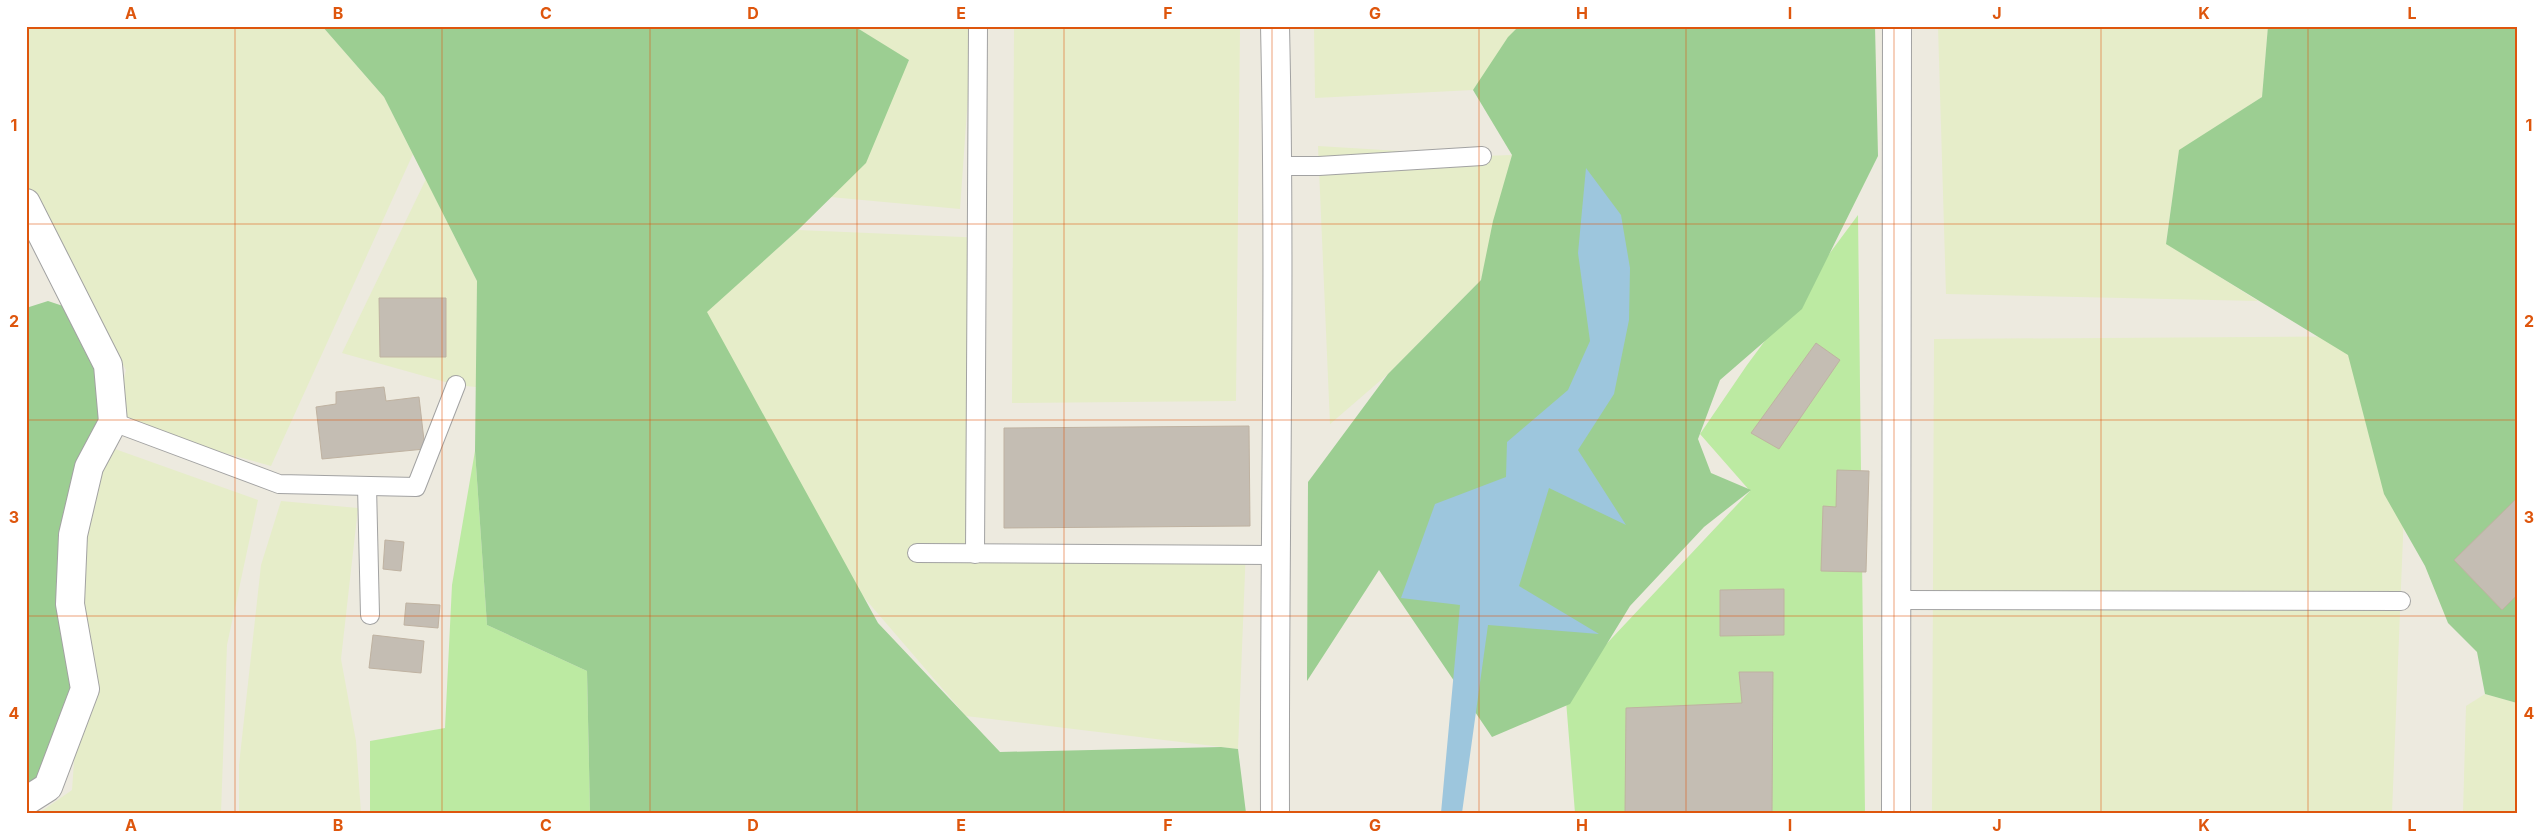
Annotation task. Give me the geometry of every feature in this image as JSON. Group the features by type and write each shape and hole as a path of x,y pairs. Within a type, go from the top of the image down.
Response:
{"street":[{"path":"1275,26 1278,166 1274,555 1275,813"},
{"path":"1896,813 1897,26"},
{"path":"26,203 108,365 113,422 89,468 73,534 70,604 85,689 48,787 26,801"}],"lane":[{"path":"975,554 978,26"},
{"path":"1278,166 1319,166 1482,156"},
{"path":"113,422 279,484 416,486 456,385"},
{"path":"367,486 370,615"},
{"path":"917,554 1274,555"},
{"path":"1896,600 2400,601"}],"green space":[{"path":"30,26 322,26 384,97 413,154 271,466 113,422 126,370 26,198 26,31"},
{"path":"322,26 854,26 909,60 866,163 798,230 707,312 878,623 1000,752 1221,747 1238,749 1246,813 590,813 587,671 487,625 475,451 477,281 384,97"},
{"path":"854,26 973,26 960,209 830,197 909,61"},
{"path":"1014,26 1240,26 1236,401 1012,403"},
{"path":"1314,26 1520,26 1473,90 1315,98"},
{"path":"1519,26 1875,26 1878,156 1802,309 1720,380 1698,439 1711,473 1751,490 1704,527 1630,606 1570,704 1492,737 1379,570 1307,681 1308,482 1388,374 1481,280 1493,221 1512,155 1473,90 1508,37"},
{"path":"1938,26 2268,26 2262,97 2179,151 2166,243 2258,301 1946,294"},
{"path":"2268,26 2517,26 2517,703 2485,694 2477,652 2448,623 2425,566 2384,494 2348,355 2166,244 2179,150 2262,97"},
{"path":"1318,146 1482,156 1512,155 1481,280 1388,374 1330,424"},
{"path":"426,179 477,281 476,387 456,385 342,353"},
{"path":"1858,215 1865,813 1575,813 1565,688 1750,491 1700,434 1747,365"},
{"path":"798,230 986,238 970,550 1246,547 1238,749 966,716 861,594 706,312"},
{"path":"48,301 81,312 113,422 73,535 85,689 26,801 26,308"},
{"path":"2411,336 2392,813 1932,813 1934,339"},
{"path":"101,444 258,500 227,645 221,813 39,813 72,790 81,664 73,535"},
{"path":"475,451 487,625 587,671 590,813 370,813 370,741 445,728 452,585"},
{"path":"281,501 358,508 341,659 356,741 361,813 239,813 239,765 261,565"},
{"path":"2485,694 2517,703 2517,813 2463,813 2466,706"}],"water":[{"path":"1586,168 1621,215 1630,268 1629,320 1614,394 1578,450 1626,525 1549,488 1519,586 1599,634 1488,625 1462,813 1441,813 1460,605 1401,598 1435,504 1506,477 1507,442 1568,390 1590,341 1578,253"}],"building":[{"path":"379,298 446,298 446,357 380,357"},
{"path":"1816,343 1840,360 1779,449 1751,433"},
{"path":"384,387 386,401 419,397 425,449 322,459 316,407 336,404 336,392"},
{"path":"1249,426 1250,526 1004,528 1004,428"},
{"path":"1837,470 1869,471 1866,572 1821,571 1823,506 1836,507"},
{"path":"2517,498 2517,595 2502,610 2454,560"},
{"path":"385,540 404,542 401,571 383,569"},
{"path":"1784,589 1784,635 1720,636 1720,590"},
{"path":"406,603 440,605 438,628 404,625"},
{"path":"373,635 424,641 421,673 369,668"},
{"path":"1739,672 1773,672 1772,813 1625,813 1626,708 1742,703"}]}
